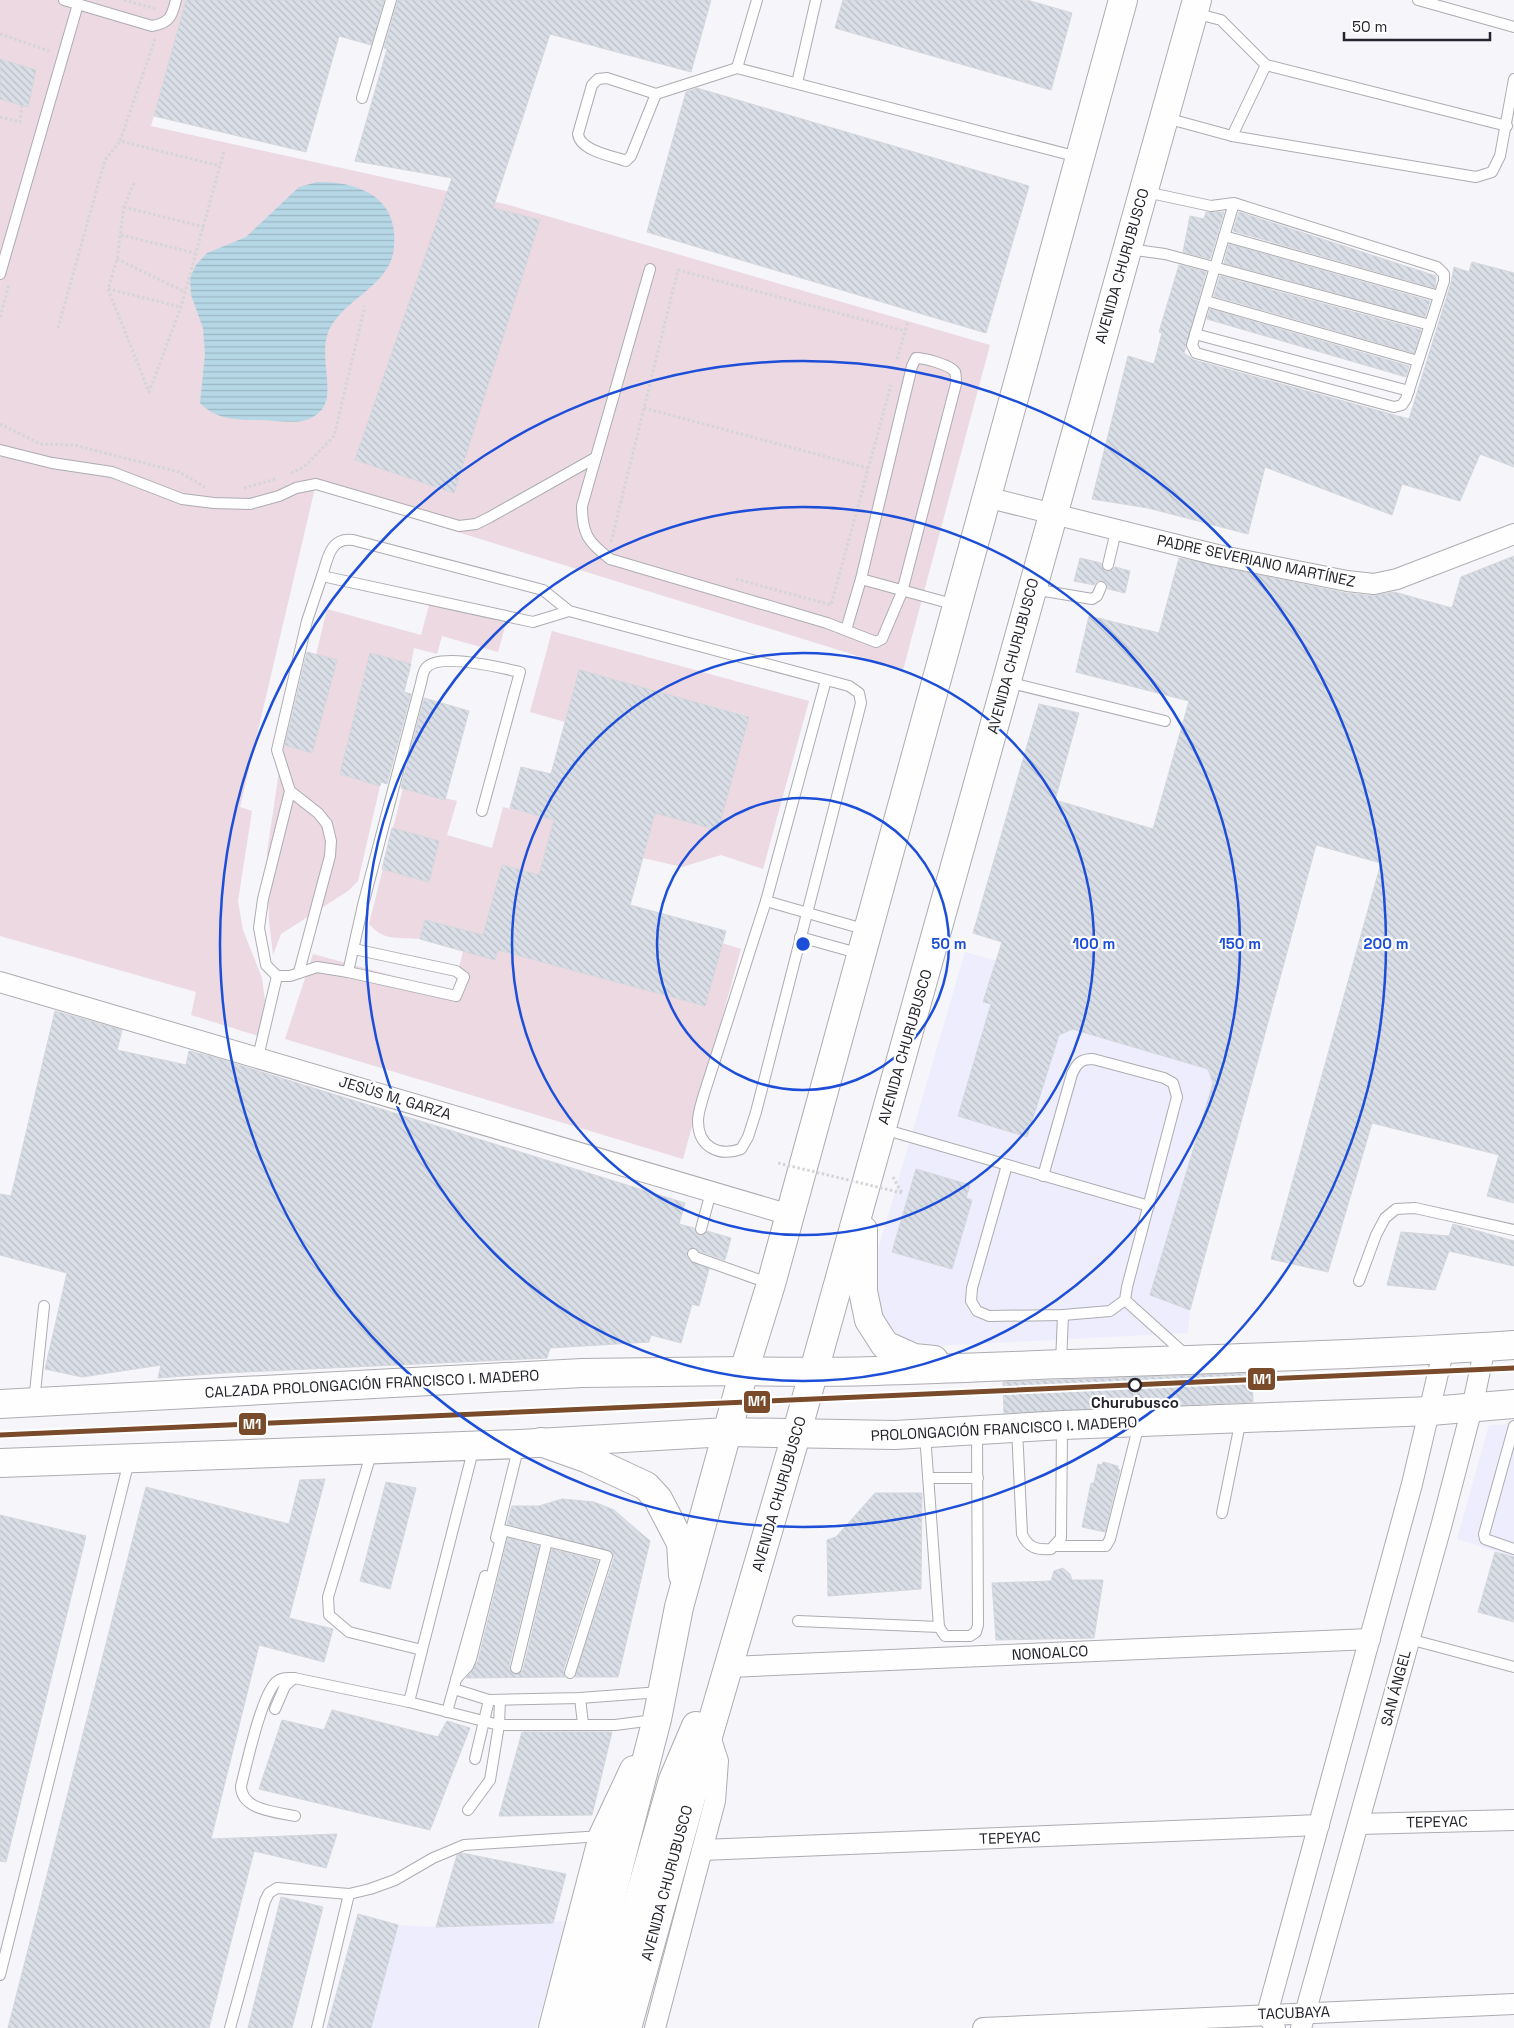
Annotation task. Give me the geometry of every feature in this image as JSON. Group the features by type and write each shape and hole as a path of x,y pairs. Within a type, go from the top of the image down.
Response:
{"main road":[{"path":"679,1607 744,1371 771,1284 1123,0"},
{"name":"AVENIDA CHURUBUSCO","path":"630,2017 709,1733 796,1435 1126,249 1196,6"},
{"path":"863,1196 863,1291 869,1320 886,1345 914,1358 990,1367"},
{"path":"744,1371 813,1373 1191,1360 1514,1345"},
{"name":"CALZADA PROLONGACIÓN FRANCISCO I. MADERO","path":"0,1404 582,1373 744,1371"},
{"name":"PROLONGACIÓN FRANCISCO I. MADERO","path":"727,1432 796,1435 925,1434 1062,1425 1431,1411 1514,1404"},
{"path":"0,1463 530,1443 727,1432"},
{"path":"530,1443 620,1473 646,1486 658,1499 681,1544 684,1569 664,1692 587,1996 577,2028"},
{"path":"602,2028 673,1780 692,1732 726,1679"},
{"path":"553,2028 603,1836 619,1798 656,1725"}],"street":[{"name":"PADRE SEVERIANO MARTÍNEZ","path":"986,497 1217,555 1347,581 1374,584 1397,579 1514,534"},
{"name":"JESÚS M. GARZA","path":"0,982 790,1215"},
{"name":"SAN ÁNGEL","path":"1304,2020 1472,1408 1485,1347"},
{"path":"1271,2021 1319,1825 1431,1411 1444,1348"},
{"name":"NONOALCO","path":"726,1679 1370,1639"},
{"path":"655,2028 715,1801 718,1760 709,1733"},
{"name":"TEPEYAC","path":"1359,1824 1514,1820"},
{"name":"TEPEYAC","path":"702,1850 1319,1825"},
{"name":"TACUBAYA","path":"983,2028 1304,2020 1514,2004"}],"lane":[{"path":"64,0 152,26 164,24 171,18 176,0"},
{"path":"362,98 391,0"},
{"path":"737,68 757,0"},
{"path":"797,84 816,0"},
{"path":"1418,0 1514,26"},
{"path":"0,274 78,4"},
{"path":"1196,6 1221,20 1266,65 1507,126"},
{"path":"1232,136 1266,65"},
{"path":"656,94 631,156 626,161 584,146 579,140 578,134 592,85 598,79 607,78 656,94 737,68 1079,157"},
{"path":"1165,117 1232,136 1476,177 1492,172 1500,156 1507,126 1514,79"},
{"path":"1143,192 1211,206 1234,203 1437,268 1444,274 1444,280 1409,391 1402,406 1394,407 1196,353 1192,345 1234,203"},
{"path":"1224,236 1439,296"},
{"path":"1126,249 1165,254 1215,269 1430,325"},
{"path":"650,269 582,506 582,526 591,544 610,559 846,630 876,642 882,639 902,592 956,384 956,373 952,368 924,358 916,358 912,366 846,630"},
{"path":"1206,302 1418,361"},
{"path":"1196,334 1409,391"},
{"path":"0,450 52,463 112,472 182,499 214,503 250,504 279,496 296,488 316,484 459,526 476,524 594,459"},
{"path":"1108,565 1116,531"},
{"path":"354,949 456,971 464,977 456,996 317,967 290,976 277,976 266,965 259,928 263,899 290,791 277,750 308,621 330,550 336,542 343,539 353,540 543,590 569,610 849,686 859,693 861,703 806,911 756,1112 748,1137 741,1149 728,1154 710,1148 700,1136 698,1120 704,1094 766,901 826,680"},
{"path":"322,576 534,622 569,610"},
{"path":"860,580 956,605"},
{"path":"1032,589 1092,599 1097,596 1101,587"},
{"path":"348,972 363,905 421,683 426,668 436,661 479,664 520,672 482,811"},
{"path":"1006,682 1165,721"},
{"path":"290,791 318,813 327,824 331,841 330,856 299,972"},
{"path":"766,901 806,911 864,942"},
{"path":"800,937 864,942"},
{"path":"258,1057 277,976"},
{"path":"1006,1166 972,1288 971,1301 977,1311 989,1316 1063,1315 1110,1311 1125,1300 1126,1287 1177,1097 1173,1083 1164,1078 1093,1059 1083,1059 1076,1064 1043,1176"},
{"path":"882,1129 1149,1206"},
{"path":"701,1230 711,1192"},
{"path":"1359,1281 1376,1235 1385,1218 1396,1209 1415,1208 1514,1230"},
{"path":"694,1254 695,1257 771,1284"},
{"path":"1125,1300 1191,1360"},
{"path":"34,1403 44,1306"},
{"path":"1061,1364 1063,1315"},
{"path":"1222,1513 1242,1418"},
{"path":"1056,1546 1106,1546 1110,1539 1140,1422"},
{"path":"1017,1428 1022,1534 1025,1541 1032,1548 1052,1549 1061,1538 1062,1528 1062,1425"},
{"path":"1514,1426 1484,1534 1486,1539 1491,1542 1514,1549"},
{"path":"925,1434 930,1478 939,1627 942,1634 970,1636 977,1630 977,1430"},
{"path":"447,1712 530,1443"},
{"path":"409,1702 474,1444"},
{"path":"373,1448 328,1597 329,1614 349,1632 422,1650"},
{"path":"0,1975 130,1457"},
{"path":"930,1478 978,1478"},
{"path":"455,1684 471,1659 503,1530 607,1556 570,1673"},
{"path":"516,1668 547,1541"},
{"path":"798,1621 939,1627"},
{"path":"1409,1639 1514,1667"},
{"path":"295,1816 254,1806 246,1801 241,1792 241,1786 270,1690 277,1681 283,1678 294,1678 409,1702 499,1725 656,1725"},
{"path":"275,1709 285,1686 294,1678"},
{"path":"455,1684 489,1700 580,1698 664,1692"},
{"path":"580,1698 583,1724"},
{"path":"475,1759 489,1700"},
{"path":"468,1810 490,1780 499,1725 500,1700"},
{"path":"230,2028 269,1892 277,1888 349,1894 370,1890 395,1880 433,1858 464,1845 603,1836"},
{"path":"317,2028 349,1894"}],"path":[{"path":"124,0 159,10"},
{"path":"58,328 105,160 120,141 157,32"},
{"path":"0,34 56,53"},
{"path":"0,117 20,122 22,105"},
{"path":"120,141 220,166"},
{"path":"134,183 124,207 117,259 108,289 149,392 181,307 224,151"},
{"path":"124,207 204,227"},
{"path":"121,235 196,253"},
{"path":"117,259 185,292"},
{"path":"610,545 678,270 905,331"},
{"path":"108,289 181,307"},
{"path":"287,475 304,466 334,436 365,306"},
{"path":"895,367 908,321"},
{"path":"735,579 831,605 893,376"},
{"path":"644,408 868,468"},
{"path":"0,424 41,444 74,445 178,472 206,487 215,487"},
{"path":"242,489 278,479"},
{"path":"778,1163 902,1194"}],"shaded area":[{"path":"0,0 186,0 151,126 505,204 990,345 903,670 315,488 240,807 252,811 238,901 243,930 262,978 265,1001 258,1036 191,1015 196,992 0,936"},
{"path":"317,182 330,182 356,187 377,199 391,219 394,232 394,249 391,261 377,281 346,308 333,323 327,336 325,350 327,392 325,403 319,413 306,420 289,422 236,419 213,413 200,403 205,354 203,328 191,295 190,278 196,265 207,253 246,237 299,187"},
{"path":"430,602 506,623 498,652 442,636 437,654 414,648 411,664 370,654 340,774 380,786 358,881 348,891 281,934 273,955 269,921 267,853 283,744 312,753 337,660 316,655 327,609 421,635"},
{"path":"552,631 809,701 763,869 721,855 682,867 643,858 655,813 748,716 579,671 565,722 530,712"},
{"path":"403,788 457,801 447,835 492,848 503,807 554,820 539,875 502,865 483,935 425,920 420,939 392,938 381,934 369,924"},
{"path":"722,943 741,949 683,1159 285,1039 313,954 453,992 463,951 495,959 498,950 705,1006"},
{"path":"965,952 1265,1037 1190,1310 1188,1333 932,1346 901,1337 883,1321 872,1270"},
{"path":"1514,1424 1514,1557 1457,1539 1489,1425"},
{"path":"568,1921 536,2028 371,2028 398,1925 436,1927"}],"building":[{"path":"186,0 384,0 371,45 339,36 306,152 154,116"},
{"path":"398,0 711,0 691,72 550,34 493,208 540,220 454,493 355,460 452,178 355,161 387,49 384,48"},
{"path":"843,0 1027,0 1072,13 1051,90 835,28"},
{"path":"0,59 36,70 28,107 0,99"},
{"path":"697,88 1029,186 986,333 647,232 686,92"},
{"path":"1206,212 1224,212 1210,259 1183,252 1190,216 1204,219"},
{"path":"1239,212 1436,276 1435,288 1233,231"},
{"path":"1229,244 1430,301 1425,317 1224,263"},
{"path":"1472,262 1514,273 1514,467 1480,454 1460,501 1402,484 1392,515 1265,467 1248,534 1148,508 1092,499 1128,356 1154,364 1162,333 1159,332 1179,265 1206,272 1184,353 1194,360 1409,419 1451,283 1454,267 1469,272"},
{"path":"1220,276 1421,330 1414,353 1214,296"},
{"path":"1210,309 1409,366 1406,377 1207,319"},
{"path":"1514,556 1514,1203 1487,1196 1499,1155 1372,1123 1328,1272 1271,1259 1381,863 1316,845 1190,1310 1150,1295 1213,1083 1208,1069 1072,1029 1059,1035 1027,1137 958,1116 991,1004 983,1002 1002,942 973,933 1039,704 1079,713 1055,800 1153,829 1189,701 1076,672 1089,616 1159,633 1179,558 1345,593 1373,596 1394,592 1452,608 1461,577"},
{"path":"1080,558 1101,563 1106,572 1115,567 1130,571 1125,593 1108,589 1107,583 1103,581 1097,581 1094,585 1074,581"},
{"path":"307,652 337,660 312,753 285,745"},
{"path":"370,653 411,664 404,692 411,694 387,784 381,782 380,786 340,774"},
{"path":"579,670 749,717 718,830 655,813 630,905 726,931 705,1006 498,950 495,960 420,939 425,920 483,935 502,865 539,875 554,820 510,808 521,767 551,774"},
{"path":"424,698 469,711 445,800 401,788"},
{"path":"392,828 439,841 429,882 382,869"},
{"path":"55,1011 122,1030 117,1050 186,1065 189,1051 213,1057 685,1203 679,1224 694,1228 699,1235 703,1235 707,1231 731,1238 725,1260 699,1251 696,1248 687,1251 686,1255 690,1261 709,1269 699,1306 692,1304 681,1343 651,1335 649,1342 550,1348 547,1358 223,1373 158,1378 161,1365 82,1377 45,1369 67,1273 0,1255 0,1194 11,1196"},
{"path":"916,1169 970,1185 966,1198 972,1200 952,1269 892,1252"},
{"path":"1453,1224 1514,1241 1514,1266 1449,1251 1435,1290 1387,1285 1401,1232 1449,1236"},
{"path":"1252,1373 1253,1402 1004,1413 1003,1382"},
{"path":"1103,1462 1118,1466 1120,1470 1105,1532 1082,1527 1091,1483 1094,1483 1098,1464 1102,1465"},
{"path":"325,1479 289,1618 333,1629 324,1662 259,1645 211,1839 337,1834 326,1868 254,1851 209,2028 8,2028 146,1487 289,1524 300,1480"},
{"path":"386,1482 416,1488 390,1589 360,1581"},
{"path":"875,1493 922,1493 921,1589 828,1596 827,1540 836,1537"},
{"path":"562,1499 594,1502 614,1510 650,1541 618,1677 575,1677 614,1558 612,1552 507,1524 512,1506 539,1506"},
{"path":"0,1515 86,1536 6,1862 0,1861"},
{"path":"508,1538 539,1546 509,1666 514,1674 518,1674 523,1670 552,1549 598,1561 563,1671 565,1677 466,1678 478,1661"},
{"path":"1495,1552 1514,1557 1514,1622 1478,1612"},
{"path":"1063,1568 1070,1574 1072,1580 1103,1580 1094,1638 996,1640 992,1583 1051,1581 1054,1571"},
{"path":"332,1710 438,1737 447,1721 470,1728 430,1830 259,1789 282,1720 324,1730"},
{"path":"522,1732 612,1732 592,1815 499,1816"},
{"path":"462,1853 566,1874 553,1923 436,1927 457,1855"},
{"path":"281,1897 323,1907 292,2028 248,2028"},
{"path":"358,1914 398,1925 371,2028 327,2028"}],"transit line":[{"name":"M1","path":"0,1435 1514,1368"}],"place":[{"name":"Churubusco","path":"1135,1385"}]}
